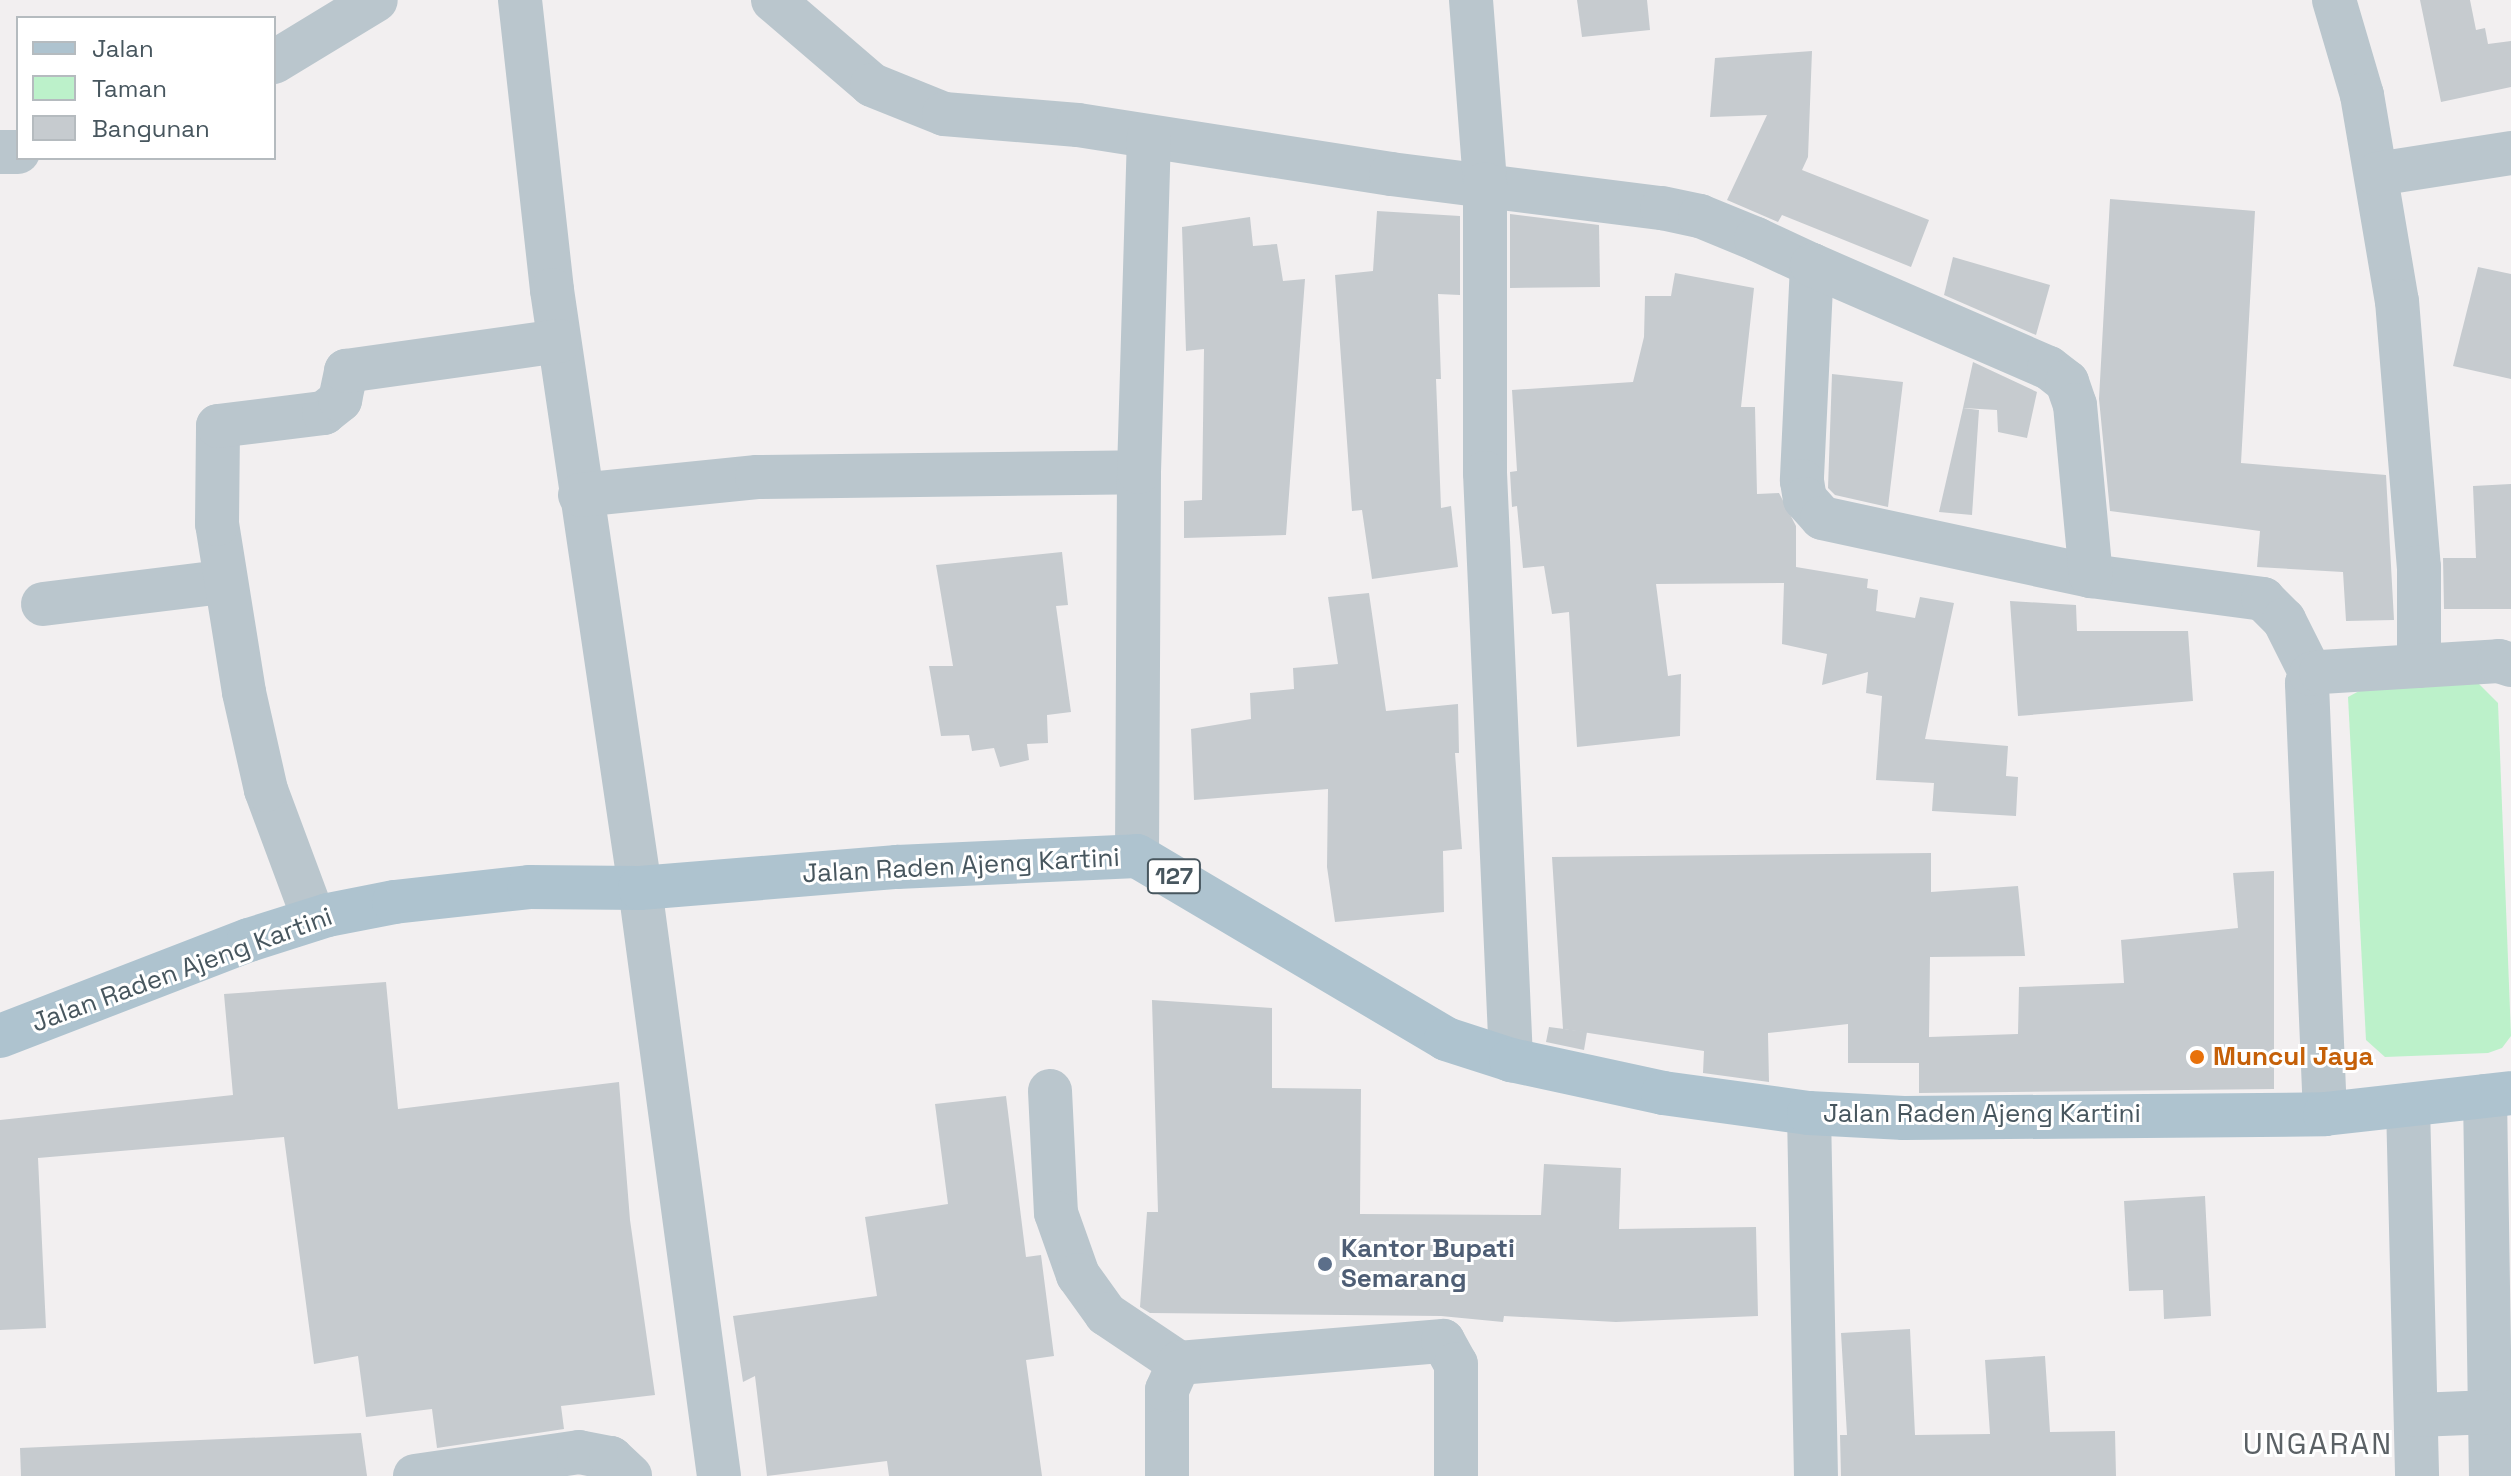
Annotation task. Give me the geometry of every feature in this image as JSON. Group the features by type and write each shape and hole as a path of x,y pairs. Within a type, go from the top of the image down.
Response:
{"main road":[{"name":"Jalan Raden Ajeng Kartini","path":"0,1036 314,919 394,902 529,887 640,888 897,867 1137,856 1384,1006 1446,1039 1511,1060 1663,1093 1809,1113 1904,1118 2325,1114 2498,1094"}],"street":[{"path":"276,61 376,0"},
{"path":"520,0 559,341 640,888 719,1476"},
{"path":"773,0 836,60 906,102 944,114 1149,137 1700,216 2049,368 2067,382 2075,405 2091,576"},
{"path":"1471,0 1485,184 1485,473 1511,1060"},
{"path":"2334,0 2362,95 2377,174 2403,377 2419,567 2419,666"},
{"path":"1137,856 1139,472 1149,137"},
{"path":"2377,174 2511,153"},
{"path":"1812,265 1802,481 1805,499 1822,518 2091,576 2263,599 2284,620 2311,674"},
{"path":"314,919 266,790 223,582 217,524 218,426 324,413 340,400 346,371 559,341"},
{"path":"580,495 757,477 1139,472"},
{"path":"43,604 223,582"},
{"path":"2311,674 2499,661 2511,665"},
{"path":"2311,674 2307,683 2325,1114"},
{"path":"1050,1091 1056,1213 1078,1275 1106,1314 1179,1363 1443,1341 1456,1364 1456,1476"},
{"path":"2491,1476 2498,1094"},
{"path":"2408,1105 2417,1476"},
{"path":"1809,1113 1816,1476"},
{"path":"1167,1476 1167,1390 1179,1363"},
{"path":"2417,1415 2491,1412"},
{"path":"415,1476 579,1452 611,1458 630,1476"}],"green space":[{"path":"2477,682 2498,703 2511,1036 2502,1048 2488,1053 2385,1057 2366,1040 2348,697 2361,690"}],"building":[{"path":"1577,0 1647,0 1650,30 1582,37"},
{"path":"2420,0 2470,0 2476,30 2485,28 2488,44 2511,41 2511,87 2441,102"},
{"path":"1812,51 1808,157 1802,170 1929,220 1911,267 1782,215 1778,222 1727,200 1767,115 1710,117 1715,58"},
{"path":"2110,199 2255,211 2241,463 2386,475 2394,620 2346,621 2343,572 2257,567 2260,531 2110,511 2099,399"},
{"path":"1377,211 1460,216 1460,295 1438,294 1441,379 1436,379 1441,508 1451,506 1458,567 1372,579 1362,510 1352,511 1335,275 1373,271"},
{"path":"1510,214 1599,225 1600,287 1510,288"},
{"path":"1250,217 1253,246 1277,244 1283,281 1305,279 1286,535 1184,538 1184,501 1202,500 1204,349 1186,351 1182,227"},
{"path":"1953,257 2050,285 2036,335 1944,295"},
{"path":"2478,267 2511,274 2511,379 2453,366"},
{"path":"1675,273 1754,288 1741,407 1755,407 1757,494 1779,493 1796,526 1796,567 1868,579 1867,588 1878,590 1876,611 1915,618 1920,597 1954,603 1925,739 2008,746 2006,776 2018,777 2016,816 1932,811 1934,783 1876,780 1882,696 1866,693 1868,672 1822,685 1827,654 1782,644 1784,583 1656,584 1668,676 1681,674 1680,736 1577,747 1569,612 1552,614 1544,566 1523,568 1517,506 1512,507 1510,472 1517,471 1512,390 1633,382 1644,337 1645,296 1671,296"},
{"path":"1973,362 2037,392 2027,438 1998,432 1997,410 1963,408"},
{"path":"1832,374 1903,382 1888,507 1835,495 1828,488"},
{"path":"1963,408 1979,410 1972,515 1939,512"},
{"path":"2511,484 2511,609 2444,609 2443,558 2476,558 2473,486"},
{"path":"1062,552 1068,605 1056,606 1071,712 1047,715 1048,743 1027,744 1029,760 1000,767 994,748 972,751 969,735 941,736 929,666 953,666 936,565"},
{"path":"1369,593 1386,711 1458,704 1459,753 1455,753 1462,849 1443,851 1444,912 1335,922 1327,867 1328,789 1194,800 1191,729 1251,719 1250,693 1294,689 1293,668 1338,664 1328,597"},
{"path":"2010,601 2076,605 2077,631 2188,631 2193,701 2018,716"},
{"path":"1931,853 1931,892 2018,886 2025,956 1930,957 1929,1037 2018,1034 2019,987 2124,983 2121,940 2238,928 2233,873 2274,871 2274,1089 1919,1093 1919,1063 1848,1063 1848,1024 1768,1033 1769,1082 1703,1073 1704,1051 1563,1029 1552,857"},
{"path":"386,982 398,1109 619,1082 630,1220 655,1395 561,1406 564,1429 437,1448 432,1409 366,1417 358,1356 314,1364 284,1137 38,1158 46,1328 0,1330 0,1120 233,1095 224,994"},
{"path":"1152,1000 1272,1008 1272,1088 1361,1089 1360,1214 1541,1215 1544,1164 1621,1168 1619,1229 1756,1227 1758,1316 1616,1322 1504,1316 1503,1322 1441,1316 1150,1313 1140,1307 1147,1212 1158,1212"},
{"path":"1549,1027 1587,1032 1584,1050 1546,1042"},
{"path":"1006,1096 1026,1257 1041,1255 1054,1356 1026,1360 1042,1476 889,1476 887,1461 767,1476 755,1376 743,1382 733,1316 877,1296 865,1217 948,1204 935,1104"},
{"path":"2205,1196 2211,1316 2164,1319 2163,1290 2129,1291 2124,1201"},
{"path":"1910,1329 1915,1435 1990,1434 1985,1360 2045,1356 2050,1432 2115,1431 2116,1476 1841,1476 1840,1435 1847,1435 1841,1333"},
{"path":"361,1433 367,1476 21,1476 20,1448"}],"place":[{"name":"Muncul Jaya","path":"2197,1057"},
{"name":"Kantor Bupati Semarang","path":"1325,1264"}],"district":[{"name":"UNGARAN","path":"2318,1444"}]}
